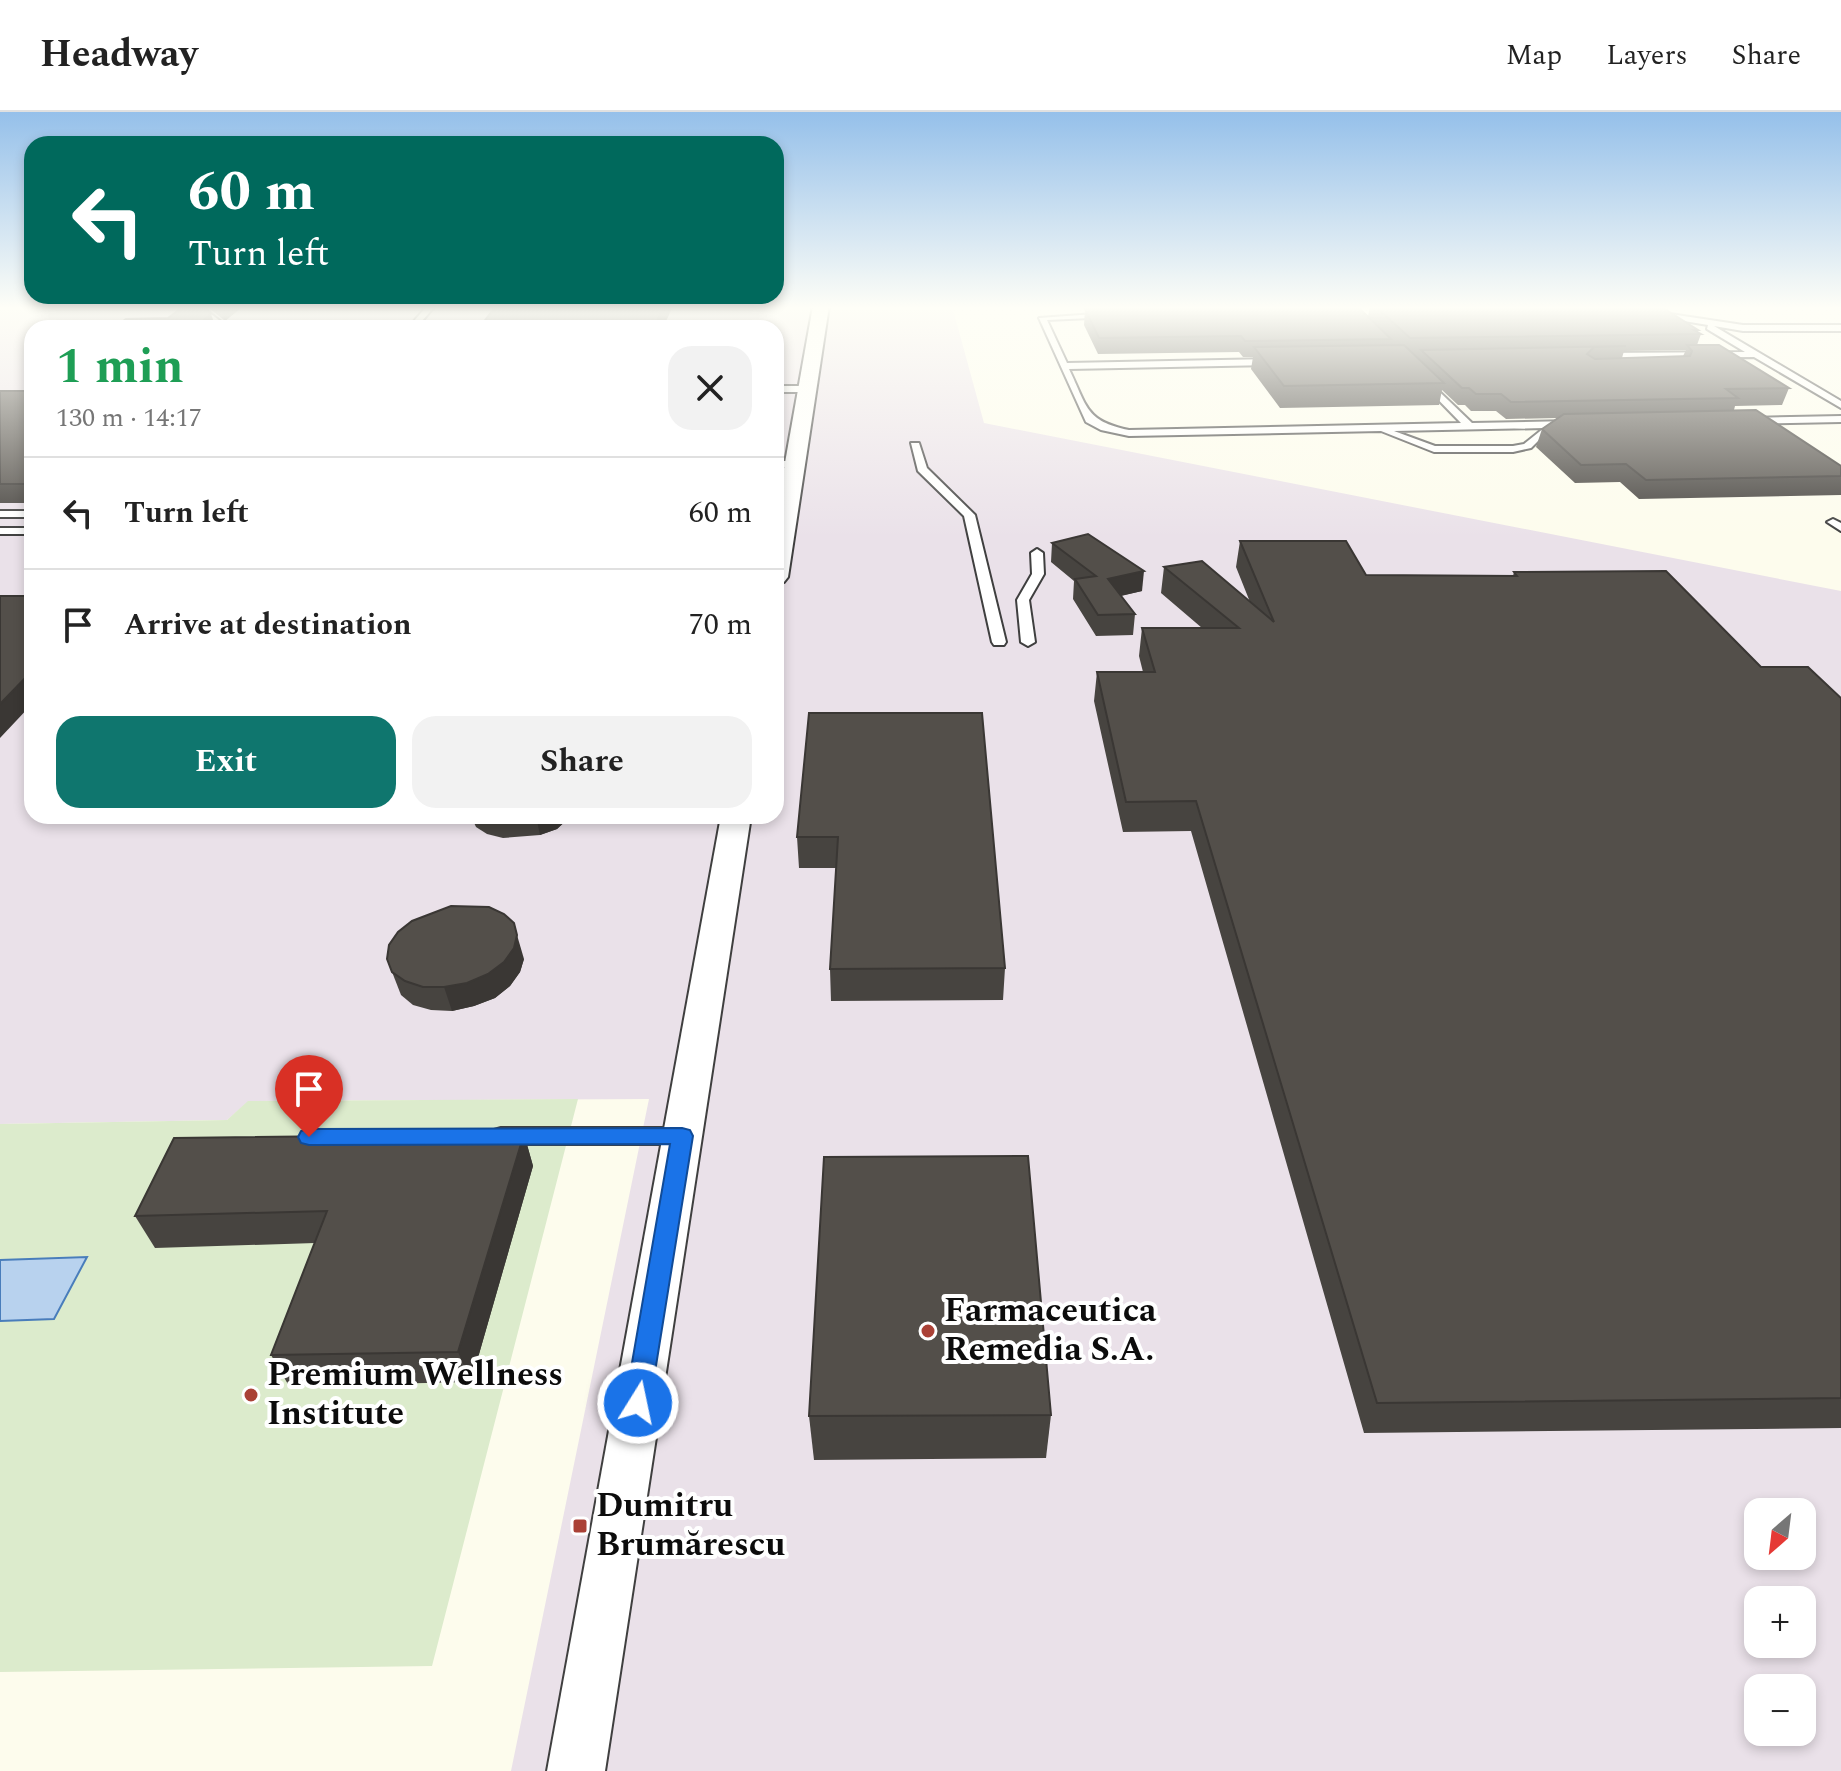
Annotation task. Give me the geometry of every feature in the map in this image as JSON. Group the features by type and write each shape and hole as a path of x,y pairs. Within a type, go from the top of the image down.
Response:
{"street":[{"path":"784,485 786,464 809,383"},
{"path":"576,1771 735,824"}],"lane":[{"path":"1073,383 1089,420 1105,428 1129,433 1590,424"},
{"path":"1427,383 1469,426"},
{"path":"1806,383 1841,405"},
{"path":"1810,386 1825,386"},
{"path":"784,389 808,389"},
{"path":"1731,421 1841,419"},
{"path":"1372,428 1434,449 1513,449 1527,446 1539,434 1558,424"},
{"path":"915,445 922,469 969,515 999,642"},
{"path":"0,514 24,514"},
{"path":"0,531 24,531"},
{"path":"1028,642 1023,600 1038,574 1037,553"},
{"path":"480,1137 682,1136"}],"shaded area":[{"path":"0,383 24,383 24,824 784,824 784,383 973,383 984,423 1841,591 1841,1771 511,1771 649,1099 249,1101 227,1120 0,1124"}],"green space":[{"name":"Premium Wellness Institute","path":"578,1099 432,1666 0,1672 0,1124 227,1120 248,1101"}],"water":[{"path":"87,1257 54,1319 0,1321 0,1260"}],"building":[{"path":"1282,383 1422,383 1284,386"},
{"path":"1457,383 1782,383 1789,388 1726,389 1738,398 1511,402 1501,394 1476,394 1469,388 1462,388"},
{"path":"0,391 24,391 24,484 0,484"},
{"path":"1756,410 1841,466 1841,476 1646,480 1626,464 1581,465 1542,429 1564,414"},
{"path":"1088,534 1144,571 1108,579 1135,614 1098,615 1075,579 1096,576 1052,543"},
{"path":"1240,541 1346,541 1366,575 1517,576 1514,572 1666,571 1761,667 1808,667 1841,698 1841,1398 1377,1403 1196,801 1126,802 1097,672 1155,672 1142,628 1239,628 1164,567 1202,561 1274,622"},
{"path":"0,596 24,596 24,679 0,704"},
{"path":"809,713 982,713 1005,968 830,969 838,837 797,837"},
{"path":"451,906 489,907 514,923 517,935 514,948 504,962 488,974 467,983 444,987 423,987 405,981 392,972 387,959 389,945 398,932 412,921"},
{"path":"524,1134 458,1352 271,1355 327,1211 135,1216 174,1138"},
{"name":"Farmaceutica Remedia S.A.","path":"1028,1156 1051,1415 809,1416 824,1157"}],"place":[{"name":"Farmaceutica Remedia S.A.","path":"928,1331"},
{"name":"Premium Wellness Institute","path":"251,1395"},
{"name":"Dumitru Brumărescu","path":"580,1526"}],"route":[{"path":"309,1137 682,1136 638,1403"}]}
